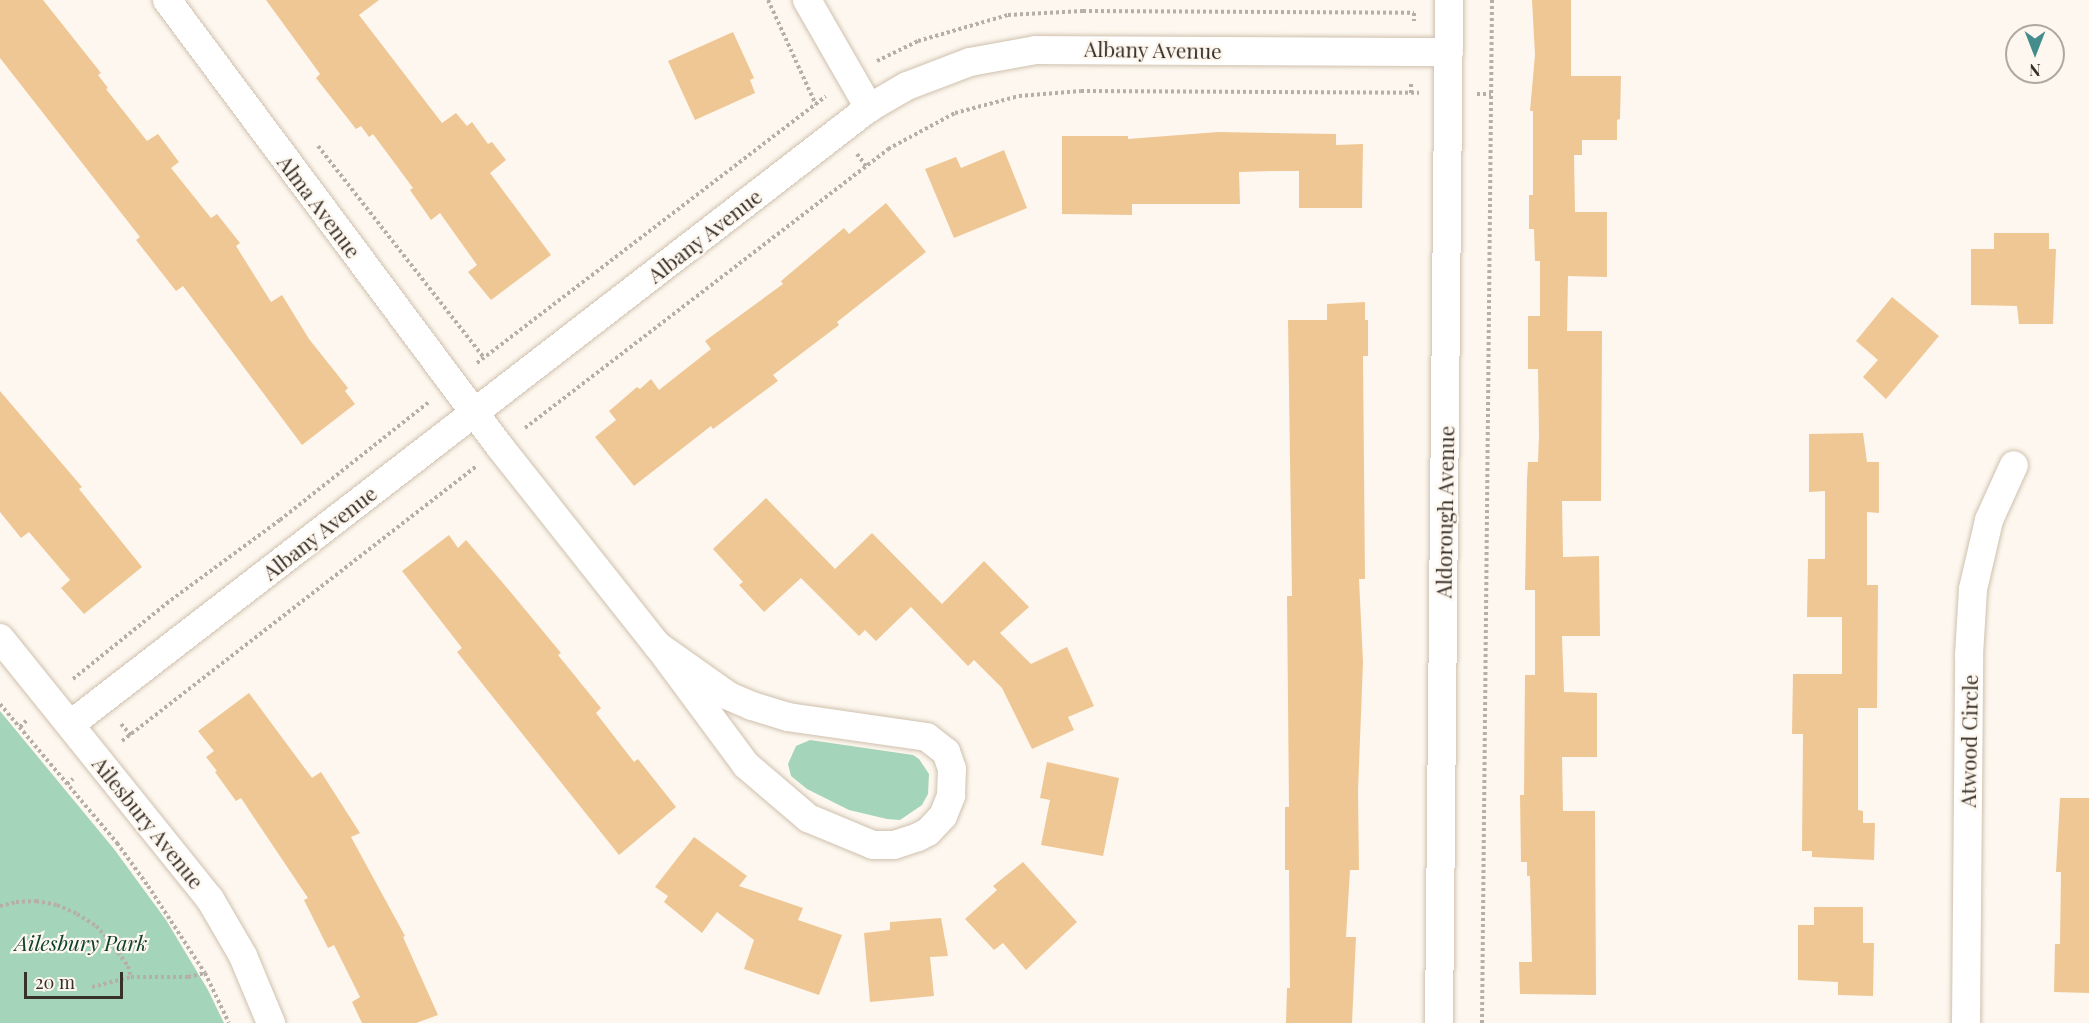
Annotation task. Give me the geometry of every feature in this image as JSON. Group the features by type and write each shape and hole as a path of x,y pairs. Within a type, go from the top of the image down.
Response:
{"street":[{"name":"Alma Avenue","path":"166,0 500,447 658,646"},
{"path":"807,0 868,108"},
{"name":"Aldorough Avenue","path":"1439,1023 1449,0"},
{"name":"Albany Avenue","path":"71,724 868,108 907,86 949,69 992,57 1036,50 1449,52"},
{"name":"Atwood Circle","path":"1966,1023 1969,655 1973,589 1989,520 2014,465"},
{"name":"Ailesbury Avenue","path":"0,638 210,899 243,956 271,1023"},
{"path":"658,646 729,696 752,706 788,717 927,737 946,752 952,769 951,796 943,816 928,832 894,845 862,841 808,818 785,801 747,765 658,646"}],"path":[{"path":"768,0 816,104 866,166"},
{"path":"1482,1023 1492,0"},
{"path":"67,784 888,149 945,117 980,105 1026,94 1081,91 1491,94"},
{"path":"314,141 484,358"},
{"path":"0,704 138,872 205,973 229,1023"},
{"path":"0,906 36,901 57,905 77,914 96,926 107,938 128,966 131,977"},
{"path":"92,987 131,977 188,977 205,973"}],"green space":[{"name":"Ailesbury Park","path":"0,711 114,849 166,920 208,990 224,1023 0,1023"},
{"path":"810,740 913,755 919,759 929,774 928,794 922,805 900,820 849,810 807,789 791,776 788,764 796,746"}],"building":[{"path":"0,0 43,0 101,73 98,75 108,88 106,89 147,141 158,134 179,162 171,168 211,218 217,214 240,243 236,246 271,302 282,295 309,339 348,388 345,391 355,404 302,445 183,286 176,291 136,240 140,237 0,58"},
{"path":"266,0 379,0 359,15 442,123 456,113 467,126 472,122 488,144 492,142 506,160 490,173 551,255 491,300 468,272 477,265 440,213 431,220 410,190 413,188 373,134 369,137 361,126 356,129 316,78 320,74"},
{"path":"1532,0 1571,0 1571,76 1621,76 1617,140 1582,140 1582,155 1574,155 1575,212 1607,212 1607,277 1568,276 1567,331 1602,331 1601,501 1562,501 1563,557 1599,556 1600,636 1562,636 1564,692 1597,693 1597,757 1562,757 1563,811 1595,811 1596,995 1520,994 1519,962 1532,962 1530,876 1527,876 1527,862 1521,862 1520,795 1524,795 1525,675 1535,675 1535,590 1525,590 1527,480 1528,462 1538,462 1539,435 1538,369 1528,369 1528,316 1540,316 1540,261 1535,261 1534,229 1529,229 1529,195 1533,195 1533,111 1530,111 1535,55"},
{"path":"733,32 754,78 750,80 755,93 695,120 668,61"},
{"path":"1218,132 1336,134 1336,145 1363,144 1362,208 1299,208 1299,171 1272,171 1239,172 1240,204 1132,204 1132,215 1062,214 1062,136 1128,136 1128,139"},
{"path":"1004,150 1027,208 954,238 925,169 956,157 961,168"},
{"path":"886,203 926,252 837,322 839,325 773,375 778,381 713,429 711,426 634,486 595,437 616,420 609,411 637,387 640,389 651,379 659,390 711,349 705,341 783,284 781,281 844,228 849,234"},
{"path":"1994,233 2049,233 2049,249 2056,249 2053,324 2019,324 2017,306 1971,305 1971,249 1994,249"},
{"path":"1892,297 1939,336 1886,399 1863,377 1878,360 1856,341"},
{"path":"1365,302 1365,320 1368,320 1368,356 1363,356 1365,579 1359,579 1363,662 1358,791 1359,870 1350,870 1346,937 1356,937 1352,1023 1286,1023 1287,988 1290,988 1289,870 1285,870 1285,807 1289,807 1287,596 1292,596 1288,320 1327,320 1327,304"},
{"path":"0,391 82,487 79,489 142,567 84,614 61,588 70,580 29,532 21,538 0,512"},
{"path":"1863,433 1867,462 1879,462 1879,513 1867,512 1867,585 1878,585 1877,708 1858,708 1858,810 1863,811 1863,823 1875,823 1874,860 1812,857 1812,851 1802,851 1803,734 1792,734 1793,674 1842,674 1842,617 1807,617 1808,559 1825,559 1825,491 1809,492 1809,434"},
{"path":"766,498 835,569 872,533 942,604 984,561 1029,607 1000,633 1031,664 1067,647 1094,706 1068,717 1074,730 1032,749 1002,688 974,660 968,666 911,607 876,641 865,630 859,636 801,578 764,612 739,585 743,582 713,549"},
{"path":"449,535 458,548 466,540 508,589 561,653 558,655 601,708 596,713 634,762 638,759 676,807 619,855 457,652 462,648 402,571"},
{"path":"249,693 312,778 321,772 360,833 351,837 405,936 403,937 438,1015 416,1023 362,1023 352,1002 360,997 334,945 328,948 304,900 308,898 241,798 236,801 206,757 214,751 198,731"},
{"path":"1047,762 1119,778 1103,856 1041,845 1050,800 1040,798"},
{"path":"2060,798 2089,798 2089,993 2054,992 2055,944 2060,944 2061,872 2056,872"},
{"path":"694,837 747,876 739,886 803,908 798,920 842,935 819,995 744,969 754,940 717,912 702,933 664,902 668,896 655,887"},
{"path":"1023,862 1077,922 1026,970 1003,943 994,950 965,919 997,890 993,886"},
{"path":"1814,907 1863,907 1863,943 1874,943 1873,996 1838,995 1838,982 1798,980 1798,925 1814,925"},
{"path":"941,918 948,956 930,957 934,996 870,1002 864,933 890,930 890,922"}]}
